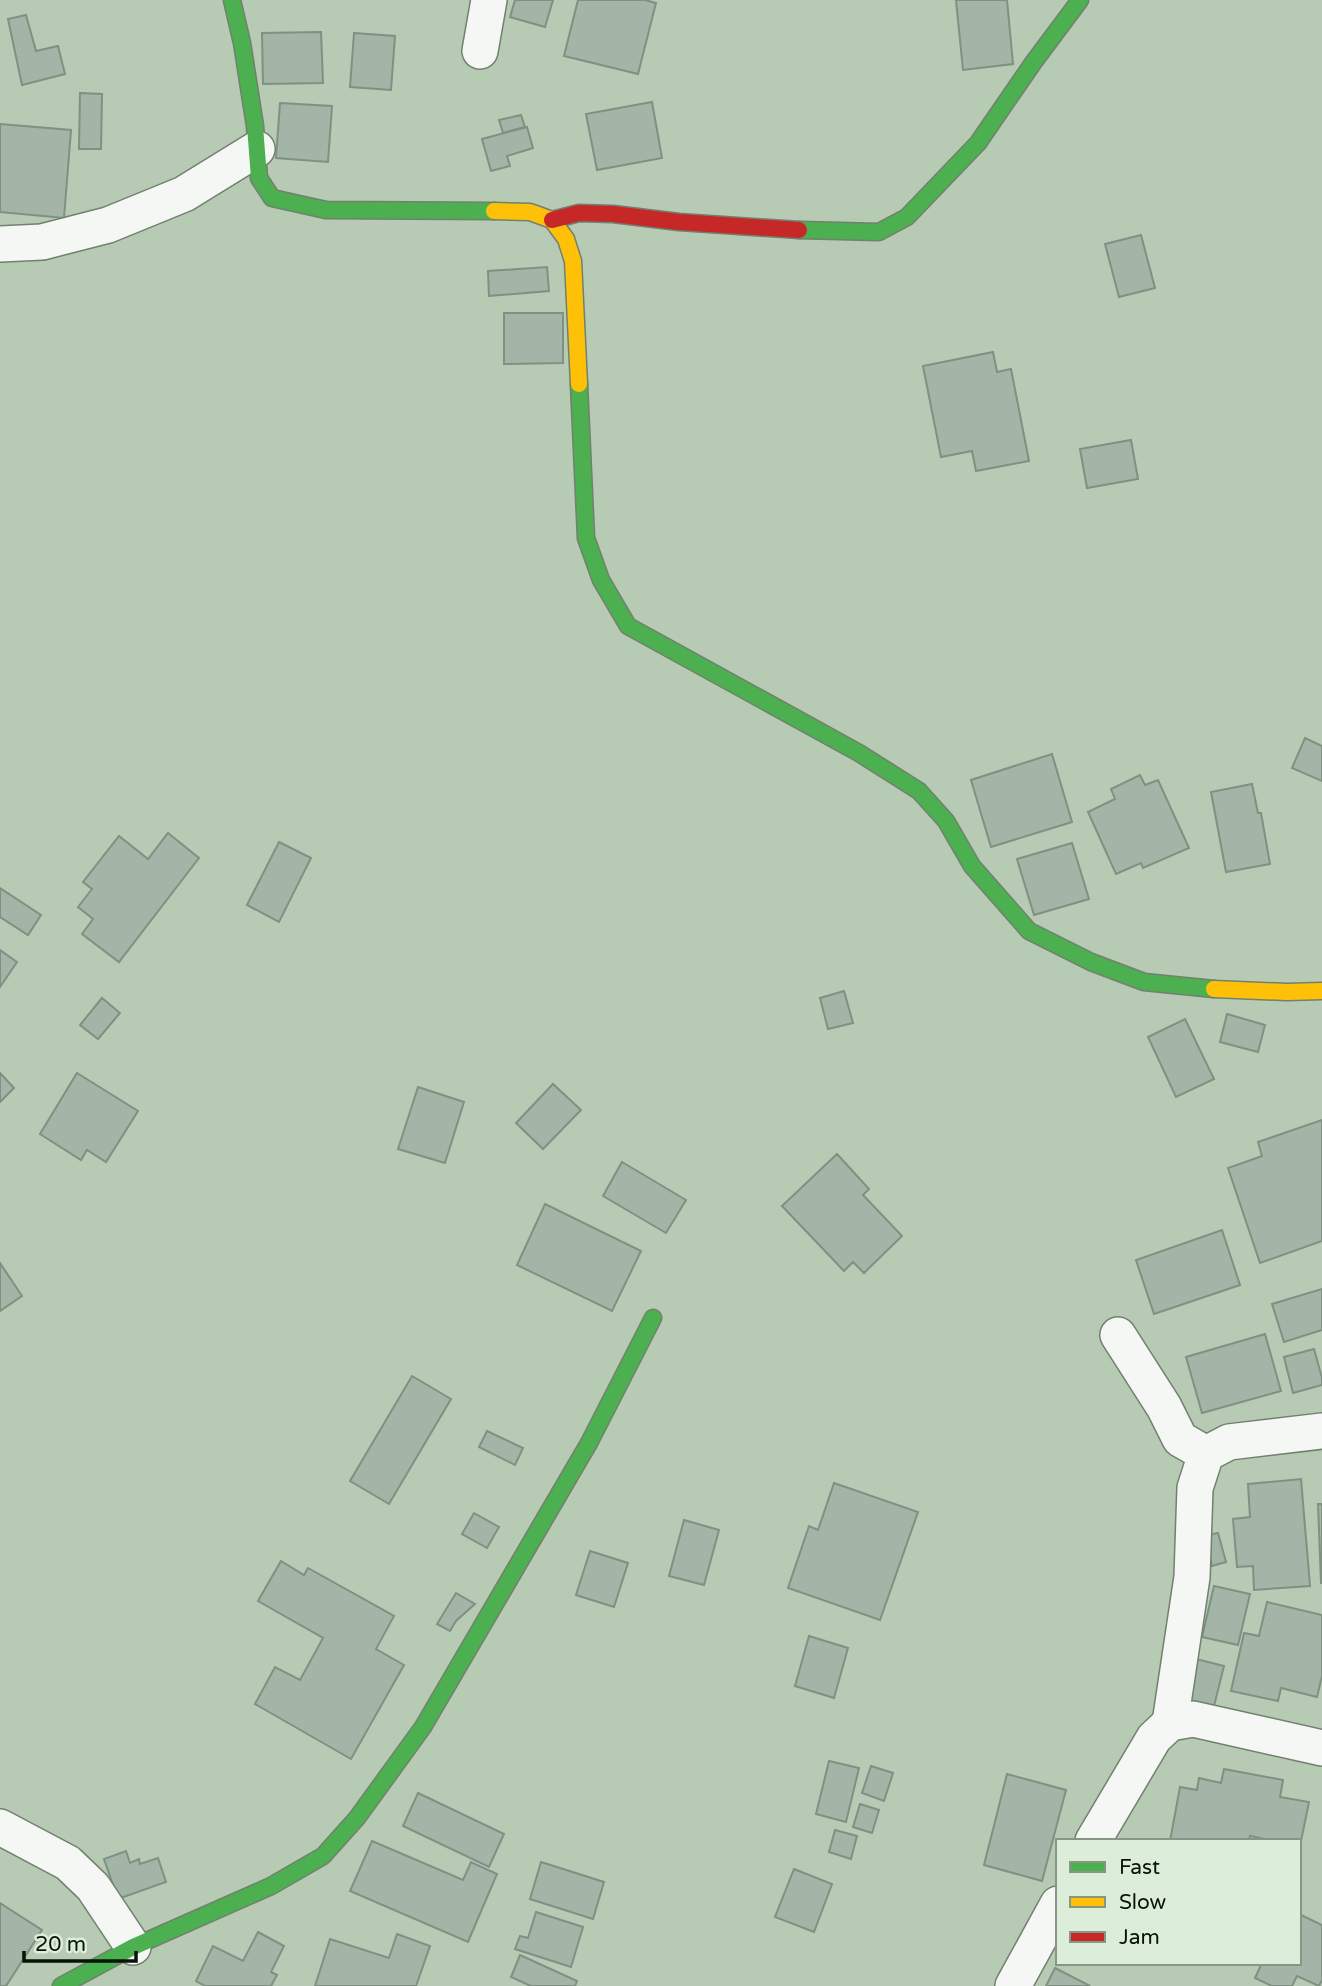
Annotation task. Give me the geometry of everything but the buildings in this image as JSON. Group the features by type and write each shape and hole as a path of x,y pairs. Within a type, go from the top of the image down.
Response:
{"street":[{"path":"232,0 242,43 259,178 272,198 326,210 530,212 552,220 579,214 613,214 762,229 832,232 879,232 907,217 978,142 1080,0"},
{"path":"480,51 489,0"},
{"path":"0,244 42,242 108,225 184,194 257,149"},
{"path":"552,220 566,239 573,261 586,538 601,580 628,626 847,747 919,791 946,821 971,866 1029,931 1091,962 1144,982 1205,989 1322,991"},
{"path":"61,1986 133,1947 271,1886 323,1856 357,1818 423,1727 589,1443 653,1318"},
{"path":"1118,1335 1164,1407 1180,1439 1206,1454"},
{"path":"1170,1723 1192,1577 1195,1488 1206,1454 1229,1443 1322,1431"},
{"path":"1094,1839 1154,1738 1170,1723 1193,1719 1322,1748"},
{"path":"0,1826 68,1863 93,1888 133,1947"},
{"path":"1013,1986 1056,1907"}],"traffic: fast":[{"path":"232,0 242,43 255,126 259,178 272,198 326,210 494,211"},
{"path":"799,230 879,232 907,217 978,143 1080,0"},
{"path":"579,384 586,538 601,580 628,626 859,753 919,791 946,821 972,866 1029,931 1091,962 1144,982 1214,989"},
{"path":"61,1986 133,1947 271,1886 323,1856 357,1818 423,1727 589,1443 653,1318"}],"traffic: slow":[{"path":"494,211 530,212 552,220 566,239 573,261 579,384"},
{"path":"1214,989 1322,991"}],"traffic: jam":[{"path":"552,220 579,213 613,214 679,222 799,230"}]}
